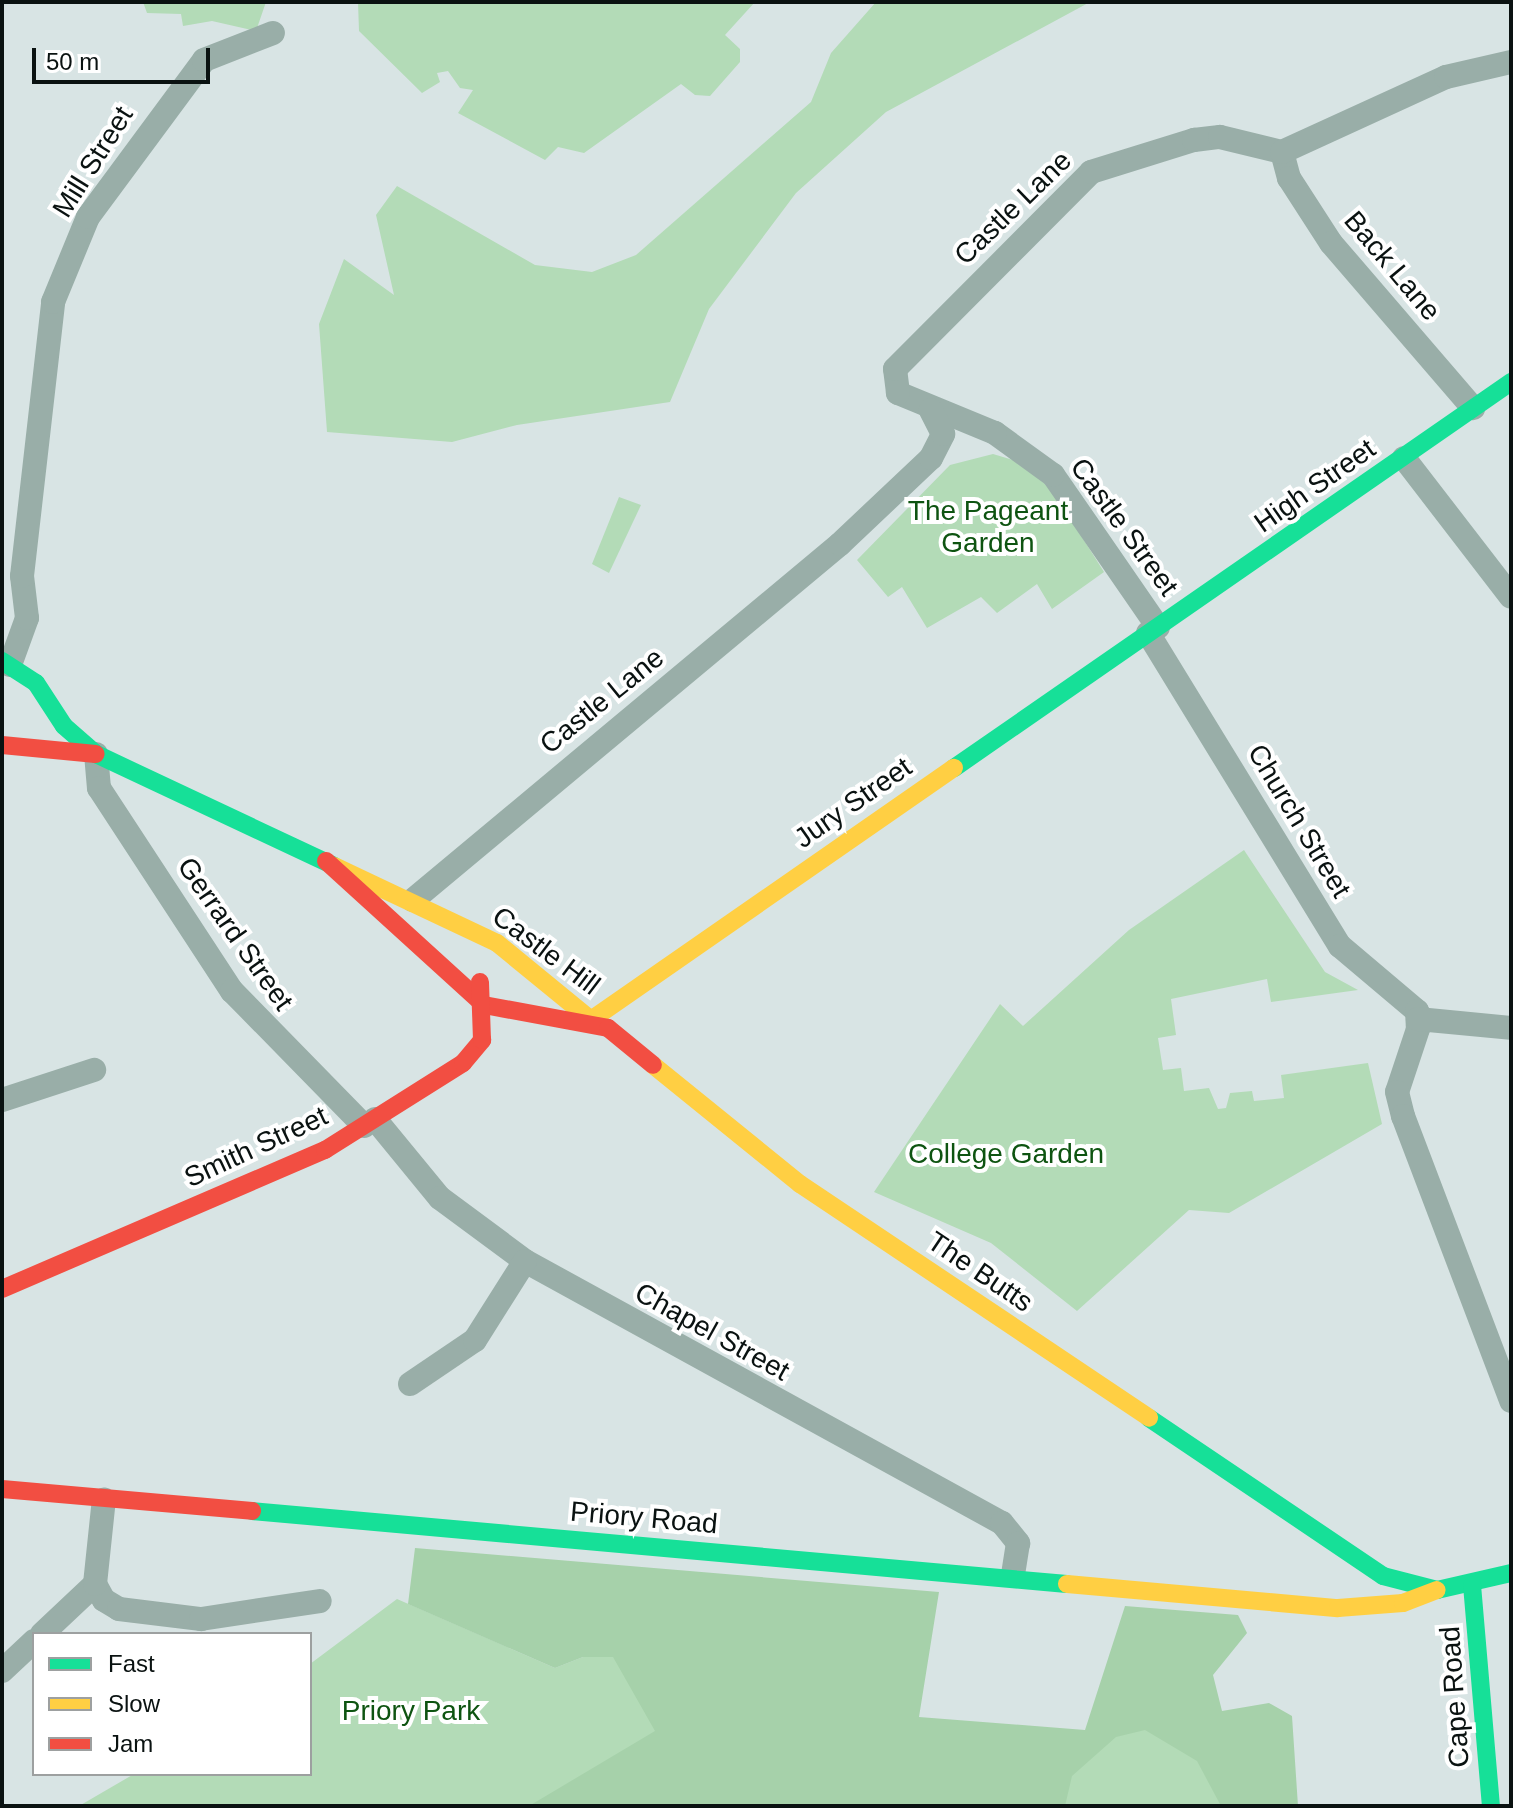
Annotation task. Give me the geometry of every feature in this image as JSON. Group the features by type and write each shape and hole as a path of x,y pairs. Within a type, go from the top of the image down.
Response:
{"main road":[{"name":"High Street","path":"1153,630 1511,382"},
{"name":"Jury Street","path":"591,1020 1153,630"},
{"name":"Castle Hill","path":"5,663 50,699 64,726 96,754 413,900 497,943 591,1020"},
{"name":"Castle Hill","path":"12,750 96,754"},
{"name":"Castle Hill","path":"326,861 484,1005 591,1020"},
{"name":"Castle Hill","path":"413,900 455,946"},
{"name":"Castle Hill","path":"470,964 484,1005"},
{"name":"Smith Street","path":"2,1289 325,1150 475,1054 484,1005"},
{"name":"The Butts","path":"591,1020 800,1184 1398,1584 1437,1590"},
{"name":"Priory Road","path":"2,1489 1013,1575 1306,1604 1371,1607 1437,1590"},
{"path":"1306,1604 1341,1581 1352,1553"},
{"path":"1437,1590 1477,1584 1511,1573"},
{"path":"1477,1584 1511,1586"},
{"name":"Cape Road","path":"1477,1584 1491,1806"}],"street":[{"name":"Mill Street","path":"5,663 27,618 22,576 53,302 83,228 155,118 204,60 273,33"},
{"path":"1282,152 1446,77 1511,62"},
{"name":"Castle Lane","path":"413,900 840,544 920,469 943,434 921,406 894,385 900,362 1081,179 1194,140 1220,137 1282,152"},
{"name":"Back Lane","path":"1282,152 1294,187 1331,243 1473,408"},
{"name":"Castle Street","path":"921,406 995,433 1053,475 1153,630"},
{"path":"1404,458 1511,597"},
{"name":"Church Street","path":"1153,630 1340,946 1414,1004 1418,1019"},
{"path":"12,750 49,729 50,699"},
{"name":"Gerrard Street","path":"96,754 99,788 232,991 369,1122"},
{"path":"1511,1028 1418,1019 1397,1092 1403,1116 1511,1401"},
{"path":"2,1100 94,1070"},
{"name":"Chapel Street","path":"369,1122 440,1198 525,1261 1002,1523 1018,1543 1013,1575"},
{"path":"410,1384 475,1340 525,1261"},
{"path":"2,1478 2,1489"},
{"path":"104,1499 95,1584 104,1600 119,1609 201,1619 320,1601"},
{"path":"44,1632 95,1584"},
{"path":"2,1671 32,1643"}],"green space":[{"path":"143,2 266,2 256,31 212,21 183,26 181,14 147,13"},
{"path":"358,2 755,2 725,35 740,49 740,62 710,96 695,95 681,84 584,153 558,147 545,160 458,113 473,90 460,88 448,71 437,73 440,82 422,93 359,31"},
{"path":"876,2 1090,2 886,112 796,193 709,309 670,402 517,425 452,442 327,432 319,324 344,259 394,295 376,215 397,186 535,265 592,272 636,255 811,102 831,53"},
{"name":"The Pageant Garden","path":"993,454 1020,462 1053,491 1104,572 1052,609 1037,584 997,613 981,597 927,628 902,587 888,597 857,560 950,465"},
{"path":"619,497 641,505 609,573 592,564"},
{"name":"College Garden","path":"1244,850 1325,972 1358,990 1271,1002 1267,979 1171,999 1176,1035 1158,1038 1163,1070 1181,1068 1184,1091 1209,1088 1218,1109 1226,1108 1230,1093 1252,1091 1254,1101 1284,1098 1281,1075 1368,1063 1382,1124 1229,1213 1189,1210 1077,1311 991,1243 874,1192 1000,1004 1023,1026 1129,930"},
{"path":"415,1548 939,1592 919,1717 1085,1730 1125,1606 1238,1615 1247,1633 1213,1675 1222,1711 1269,1703 1292,1716 1298,1806 1221,1806 1197,1761 1145,1730 1116,1737 1072,1776 1065,1806 529,1806 655,1731 613,1657 583,1657 555,1668 408,1604"},
{"name":"Priory Park","path":"397,1599 555,1668 583,1657 613,1657 907,1722 1084,1741 1215,1700 1238,1806 79,1806 131,1776 312,1776 312,1663"}],"traffic: fast":[{"path":"954,768 1511,382"},
{"path":"2,661 36,683 64,726 96,754 334,866"},
{"path":"1149,1418 1383,1576 1437,1590 1511,1573"},
{"path":"252,1511 1067,1584"},
{"path":"1472,1585 1491,1806"}],"traffic: slow":[{"path":"591,1020 954,768"},
{"path":"334,866 497,943 591,1020"},
{"path":"653,1065 800,1184 1149,1418"},
{"path":"1067,1584 1338,1608 1403,1603 1437,1590"}],"traffic: jam":[{"path":"2,745 96,754"},
{"path":"326,861 484,1005 608,1028 653,1065"},
{"path":"2,1289 325,1150 463,1063 482,1040 480,982"},
{"path":"2,1489 252,1511"}]}
